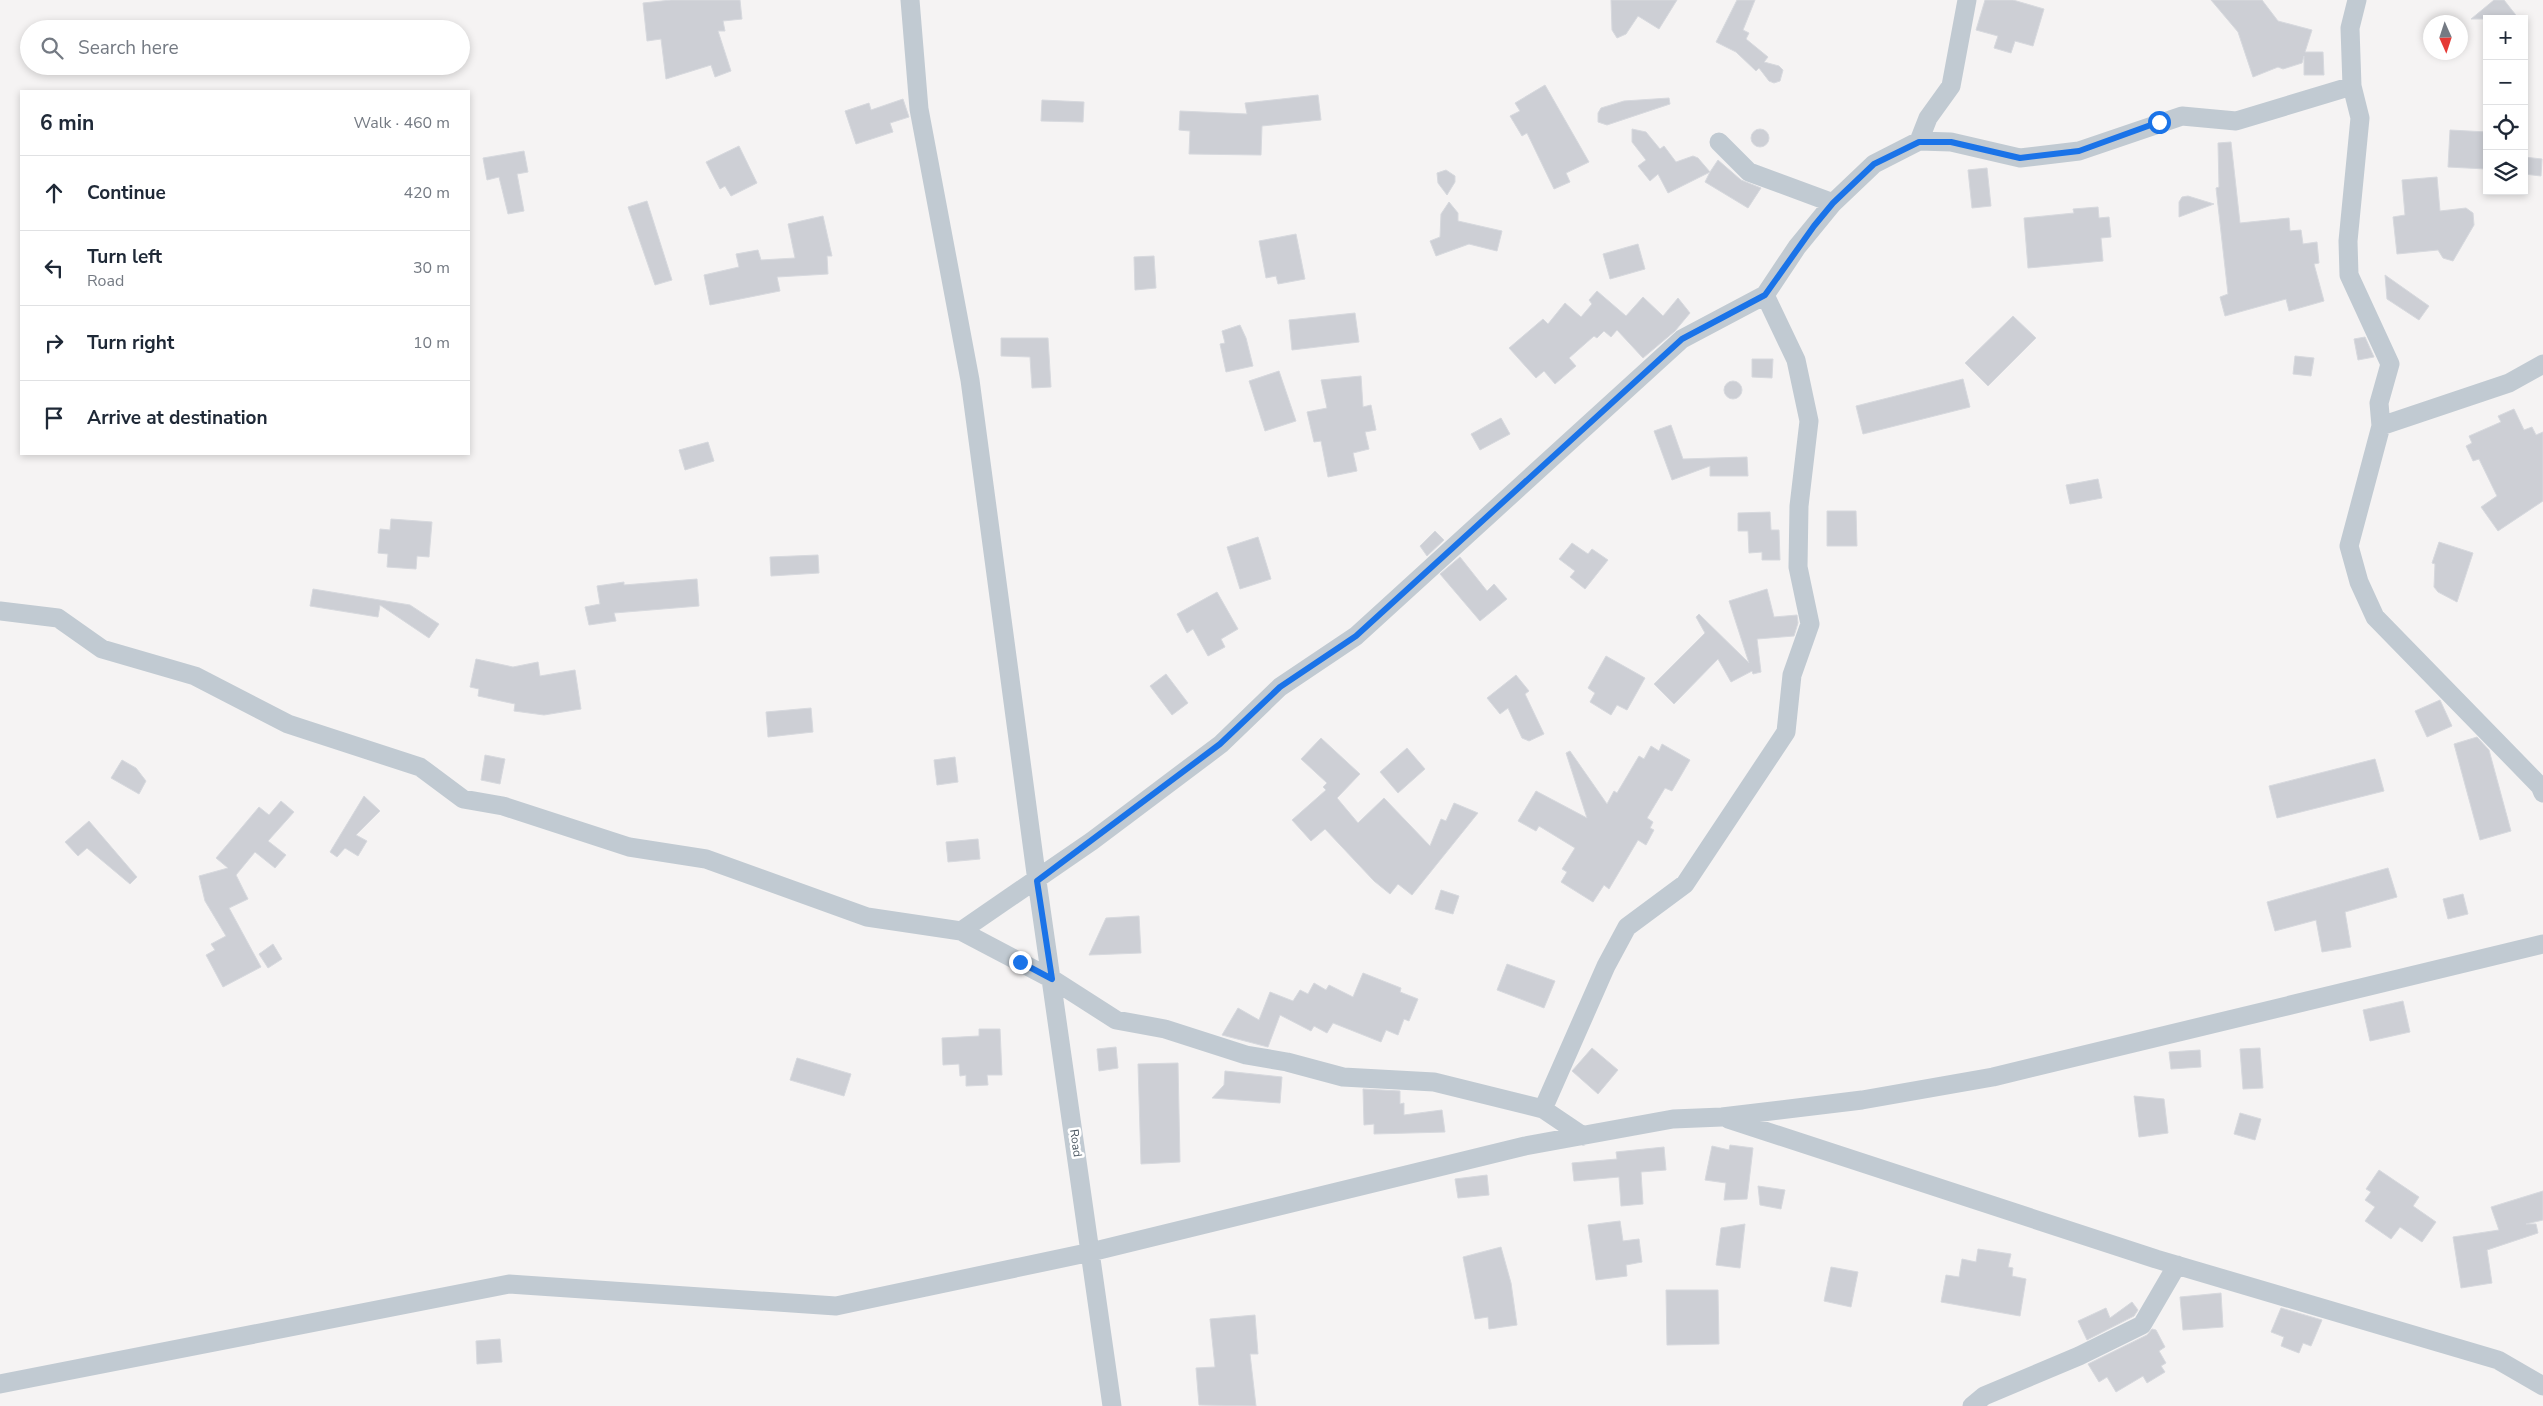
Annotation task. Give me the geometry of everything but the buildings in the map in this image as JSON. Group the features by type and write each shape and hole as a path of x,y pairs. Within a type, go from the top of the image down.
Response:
{"street":[{"name":"Road","path":"910,0 919,109 970,380 1037,881 1092,1252 1112,1406"},
{"path":"1919,142 1928,118 1951,86 1967,0"},
{"path":"2357,0 2350,28 2352,86 2360,118 2348,241 2349,275 2390,364 2379,403 2381,426 2349,546 2359,582 2375,617 2540,786 2543,793"},
{"path":"961,931 1037,881 1220,744 1280,687 1356,636 1682,339 1765,295 1797,247 1833,203 1874,164 1919,142 1951,142 2020,158 2079,151 2182,116 2236,121 2352,86"},
{"path":"1719,142 1749,172 1833,203"},
{"path":"1543,1109 1606,966 1627,927 1684,884 1786,732 1792,675 1810,624 1798,567 1799,506 1809,421 1796,360 1765,295"},
{"path":"2381,426 2509,383 2543,364"},
{"path":"0,612 58,618 102,649 195,676 288,724 420,767 463,799 503,806 629,847 706,859 867,917 961,931 1052,979 1116,1020 1165,1029 1246,1055 1287,1062 1343,1077 1434,1082 1543,1109 1583,1136"},
{"path":"0,1384 509,1284 836,1306 1092,1252 1525,1146 1674,1120 1722,1117 1862,1100 1993,1077 2543,944"},
{"path":"1722,1117 2177,1265 2498,1360 2543,1386"},
{"path":"1972,1406 1984,1396 2079,1356 2142,1324 2177,1265"}],"route":[{"path":"1020,962 1052,979 1037,881 1220,744 1280,687 1356,636 1682,339 1765,295 1797,247 1833,203 1874,164 1919,142 1951,142 2020,158 2079,151 2159,122"}]}
